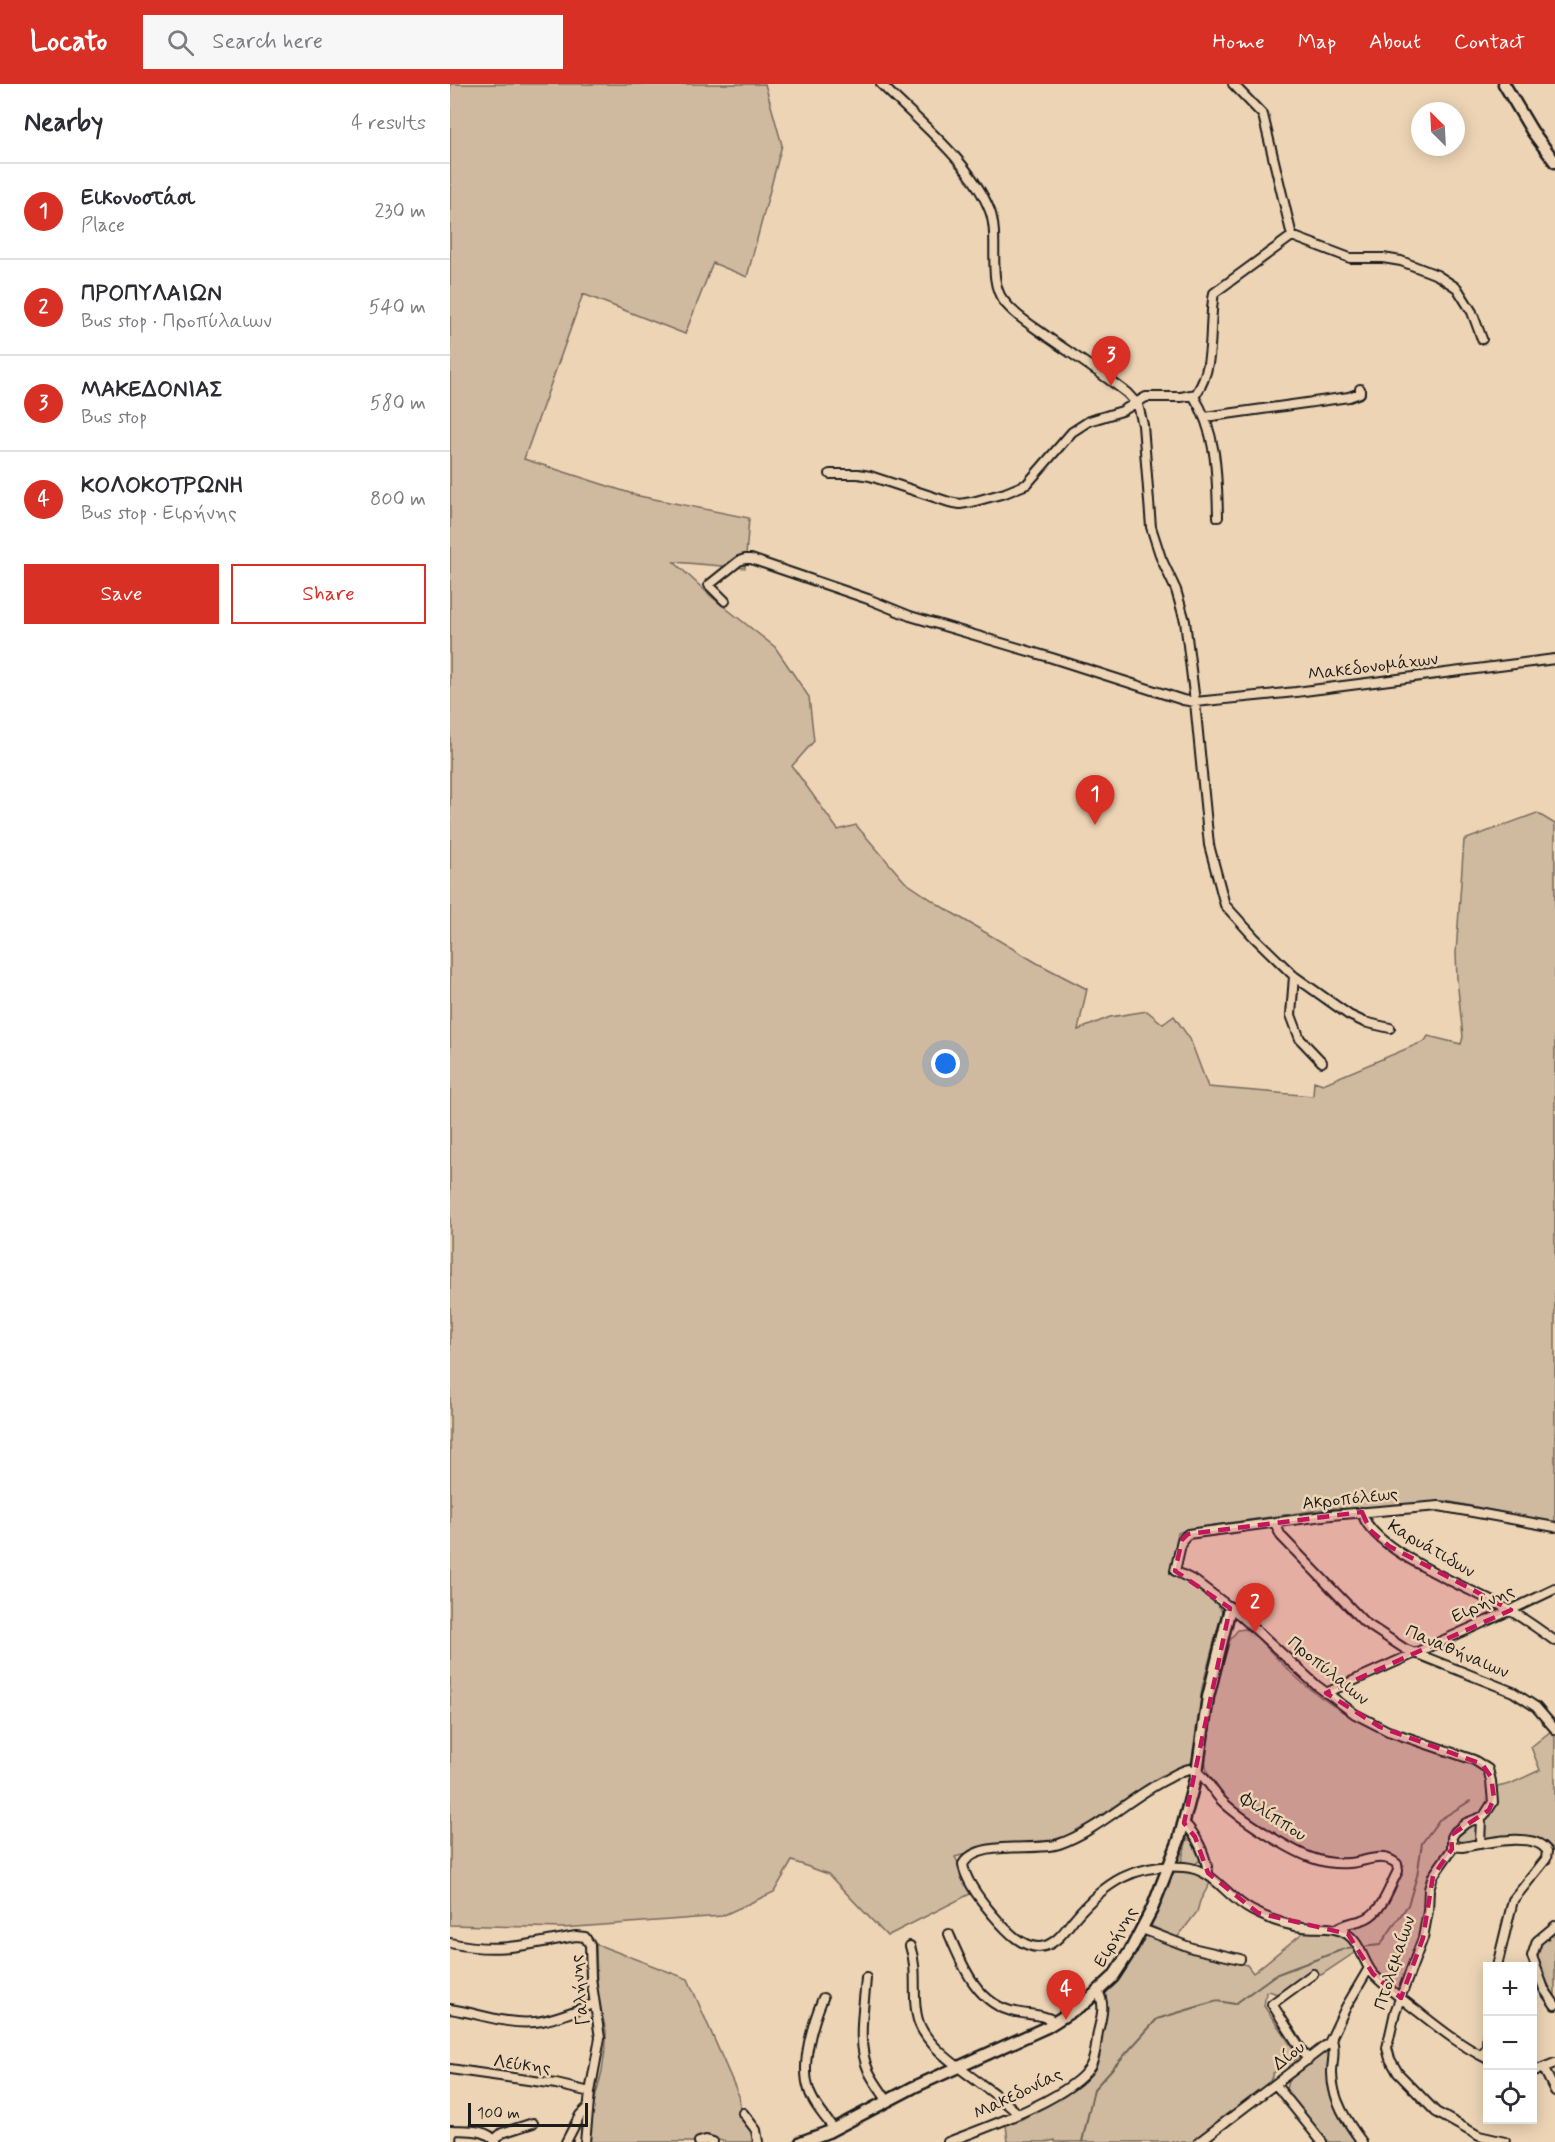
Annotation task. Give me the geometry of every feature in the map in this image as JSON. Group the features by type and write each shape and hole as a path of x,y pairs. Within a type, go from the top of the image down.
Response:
{"street":[{"path":"881,84 949,152 979,190 991,214 996,283 1004,301 1028,323 1118,386 1136,402 1144,431 1151,527 1161,558 1176,590 1185,621 1209,845 1225,905 1294,976 1349,1015 1364,1022 1390,1028"},
{"path":"1233,84 1263,115 1292,236"},
{"path":"1504,84 1532,131 1555,162"},
{"path":"1193,396 1201,385 1210,351 1214,293 1292,236"},
{"path":"1292,236 1350,258 1383,258 1401,261 1437,275 1457,288 1472,312 1482,339"},
{"path":"1205,417 1357,395 1360,389"},
{"path":"830,474 864,474 949,502 960,504 972,502 1022,487 1032,479 1077,428 1089,421 1122,411 1146,398 1193,396"},
{"path":"1193,396 1209,425 1213,446 1218,517"},
{"path":"725,601 709,585 739,561 751,559 910,616 1195,702"},
{"name":"Μακεδονομάχων","path":"1195,702 1296,692 1555,659"},
{"path":"1294,976 1291,1015 1300,1039 1322,1062"},
{"name":"Ακροπόλεως","path":"1175,1571 1182,1540 1186,1534 1362,1512 1439,1506 1555,1527"},
{"name":"Καρυάτιδων","path":"1362,1512 1370,1530 1389,1546 1416,1563 1511,1610 1555,1641"},
{"name":"Παναθήναιων","path":"1275,1523 1279,1533 1356,1616 1399,1646 1513,1692 1536,1707 1555,1730"},
{"name":"Προπύλαιων","path":"1175,1571 1195,1581 1230,1608 1326,1693 1354,1714 1372,1724 1474,1760 1484,1766 1488,1771 1493,1800 1487,1813 1481,1818"},
{"name":"Ειρήνης","path":"1326,1693 1555,1588"},
{"name":"Ειρήνης","path":"801,2142 834,2129 887,2100 1056,2022 1098,1992 1117,1971 1142,1929 1170,1866 1184,1823 1197,1772 1208,1697 1230,1608"},
{"path":"1197,1772 1188,1769 1174,1775 1141,1793 1086,1831 1060,1843 1048,1846 1001,1847 970,1857 964,1862 965,1873 995,1918 1019,1940 1039,1947 1056,1940 1087,1905 1122,1876 1143,1869 1170,1866 1189,1867 1208,1874 1236,1900 1258,1914 1296,1926 1337,1929 1346,1933 1354,1940 1369,1968 1381,1982 1464,2047 1483,2056"},
{"name":"Φιλίππου","path":"1197,1772 1231,1809 1270,1835 1307,1855 1329,1862 1344,1863 1381,1857 1397,1864 1398,1871 1374,1913 1337,1929"},
{"path":"1480,1845 1481,1818"},
{"name":"Πτολεμαίων","path":"1481,1818 1466,1823 1456,1830 1452,1837 1453,1846 1431,1880 1423,1938 1392,2021 1387,2043 1390,2059 1398,2073 1445,2118 1479,2136 1504,2142"},
{"path":"1184,1823 1195,1837 1206,1862 1208,1874"},
{"path":"1453,1846 1530,1840 1542,1844 1548,1853 1513,1900 1498,1962"},
{"path":"1555,1926 1540,1938 1532,1952 1533,1962 1548,1996 1555,2005"},
{"path":"1142,1929 1192,1948 1240,1959"},
{"path":"949,1934 970,1977 991,2001 1008,2010 1039,2015 1056,2022"},
{"name":"Γαλήνης","path":"450,1943 498,1949 518,1948 584,1936 591,1947 591,1978 599,2045 590,2092 585,2142"},
{"path":"910,1946 914,1961 919,2023 933,2045 1018,2114"},
{"name":"Δίου","path":"1203,2141 1332,2040 1346,2007 1369,1968"},
{"path":"1308,2060 1272,2004 1313,1974"},
{"path":"866,1978 862,2031 865,2059 870,2074 887,2100"},
{"name":"Μακεδονίας","path":"948,2142 1018,2114 1068,2087 1090,2067 1102,2011 1102,1998 1098,1992"},
{"path":"823,1998 813,2027 806,2078 811,2095 834,2129"},
{"path":"450,2009 504,2020 531,2022 550,2019 594,2004"},
{"path":"1332,2040 1334,2049 1332,2075 1335,2095 1346,2118 1362,2142"},
{"path":"1537,2071 1555,2063"},
{"name":"Λεύκης","path":"450,2069 556,2084 590,2092"},
{"path":"1544,2069 1555,2091"},
{"path":"1276,2085 1322,2142"},
{"path":"566,2142 580,2115 588,2107"},
{"path":"743,2113 756,2130 758,2142"},
{"path":"451,2142 451,2130 483,2133 495,2141 502,2133 533,2123"},
{"path":"699,2142 713,2142"}],"highlighted area":[{"path":"1362,1512 1370,1530 1389,1546 1511,1610 1326,1693 1380,1727 1482,1764 1491,1777 1494,1798 1489,1810 1451,1835 1452,1849 1433,1876 1423,1938 1401,1998 1373,1974 1348,1934 1258,1913 1208,1873 1195,1837 1184,1823 1230,1608 1175,1571 1182,1540 1188,1534"}],"shaded area":[{"path":"450,84 765,84 782,145 747,277 713,263 685,334 583,294 524,459 639,496 749,518 745,568 674,562 713,598 775,647 809,697 814,741 792,766 838,830 856,825 905,882 1037,963 1087,989 1078,1030 1110,1017 1147,1011 1163,1024 1174,1016 1190,1039 1208,1087 1313,1096 1314,1081 1323,1084 1425,1041 1428,1036 1461,1044 1463,1037 1456,953 1464,840 1537,813 1555,824 1555,1523 1446,1501 1361,1509 1332,1508 1187,1529 1178,1533 1171,1572 1206,1594 1222,1612 1202,1688 1194,1761 1157,1780 1104,1815 1068,1835 1050,1841 1002,1844 955,1857 974,1892 887,1936 828,1874 792,1861 774,1892 722,1916 563,1928 450,1925"},
{"path":"1245,1629 1252,1632 1298,1679 1333,1706 1372,1728 1434,1752 1477,1765 1485,1772 1489,1789 1510,1784 1540,1770 1531,1747 1551,1731 1555,1736 1555,1849 1538,1839 1529,1837 1450,1847 1434,1869 1417,1944 1400,1989 1391,1986 1383,1979 1353,1935 1345,1929 1378,1915 1404,1865 1384,1855 1338,1859 1304,1850 1274,1834 1236,1807 1218,1788 1207,1771 1206,1737 1217,1685 1230,1639 1238,1630"},
{"path":"1187,1839 1192,1841 1200,1860 1195,1864 1181,1862"},
{"path":"1184,1871 1200,1875 1210,1883 1197,1912 1177,1938 1149,1925 1173,1872"},
{"path":"1305,1931 1342,1935 1353,1944 1357,1951 1321,1975 1310,1971 1277,1994 1266,1992 1264,2006 1299,2057 1273,2073 1268,2087 1194,2142 1055,2142 1055,2140 1008,2142 1006,2125 1022,2119 1064,2095 1082,2083 1090,2074 1102,2034 1106,1991 1144,1933 1192,1952 1247,1965 1253,1973"},
{"path":"1555,1932 1555,1997 1541,1971 1536,1955 1542,1943"},
{"path":"596,1944 688,1979 739,2096 741,2113 752,2128 757,2142 727,2142 709,2138 692,2142 589,2142 593,2107 606,2043 606,2031 597,1992"},
{"path":"1330,2047 1332,2048 1327,2075 1332,2098 1358,2142 1329,2142 1305,2117 1286,2089 1288,2081"}],"waterway":[{"path":"1362,1947 1380,1945 1408,1905 1417,1876 1422,1843 1439,1820 1470,1801"},
{"path":"1082,2142 1094,2089 1157,2019 1217,2001 1235,2004 1275,1975 1344,1949 1357,1948"}],"place":[{"name":"ΜΑΚΕΔΟΝΙΑΣ","path":"1111,386"},
{"name":"Εικονοστάσι","path":"1095,825"},
{"name":"ΠΡΟΠΥΛΑΙΩΝ","path":"1255,1633"},
{"name":"ΚΟΛΟΚΟΤΡΩΝΗ","path":"1066,2020"}]}
